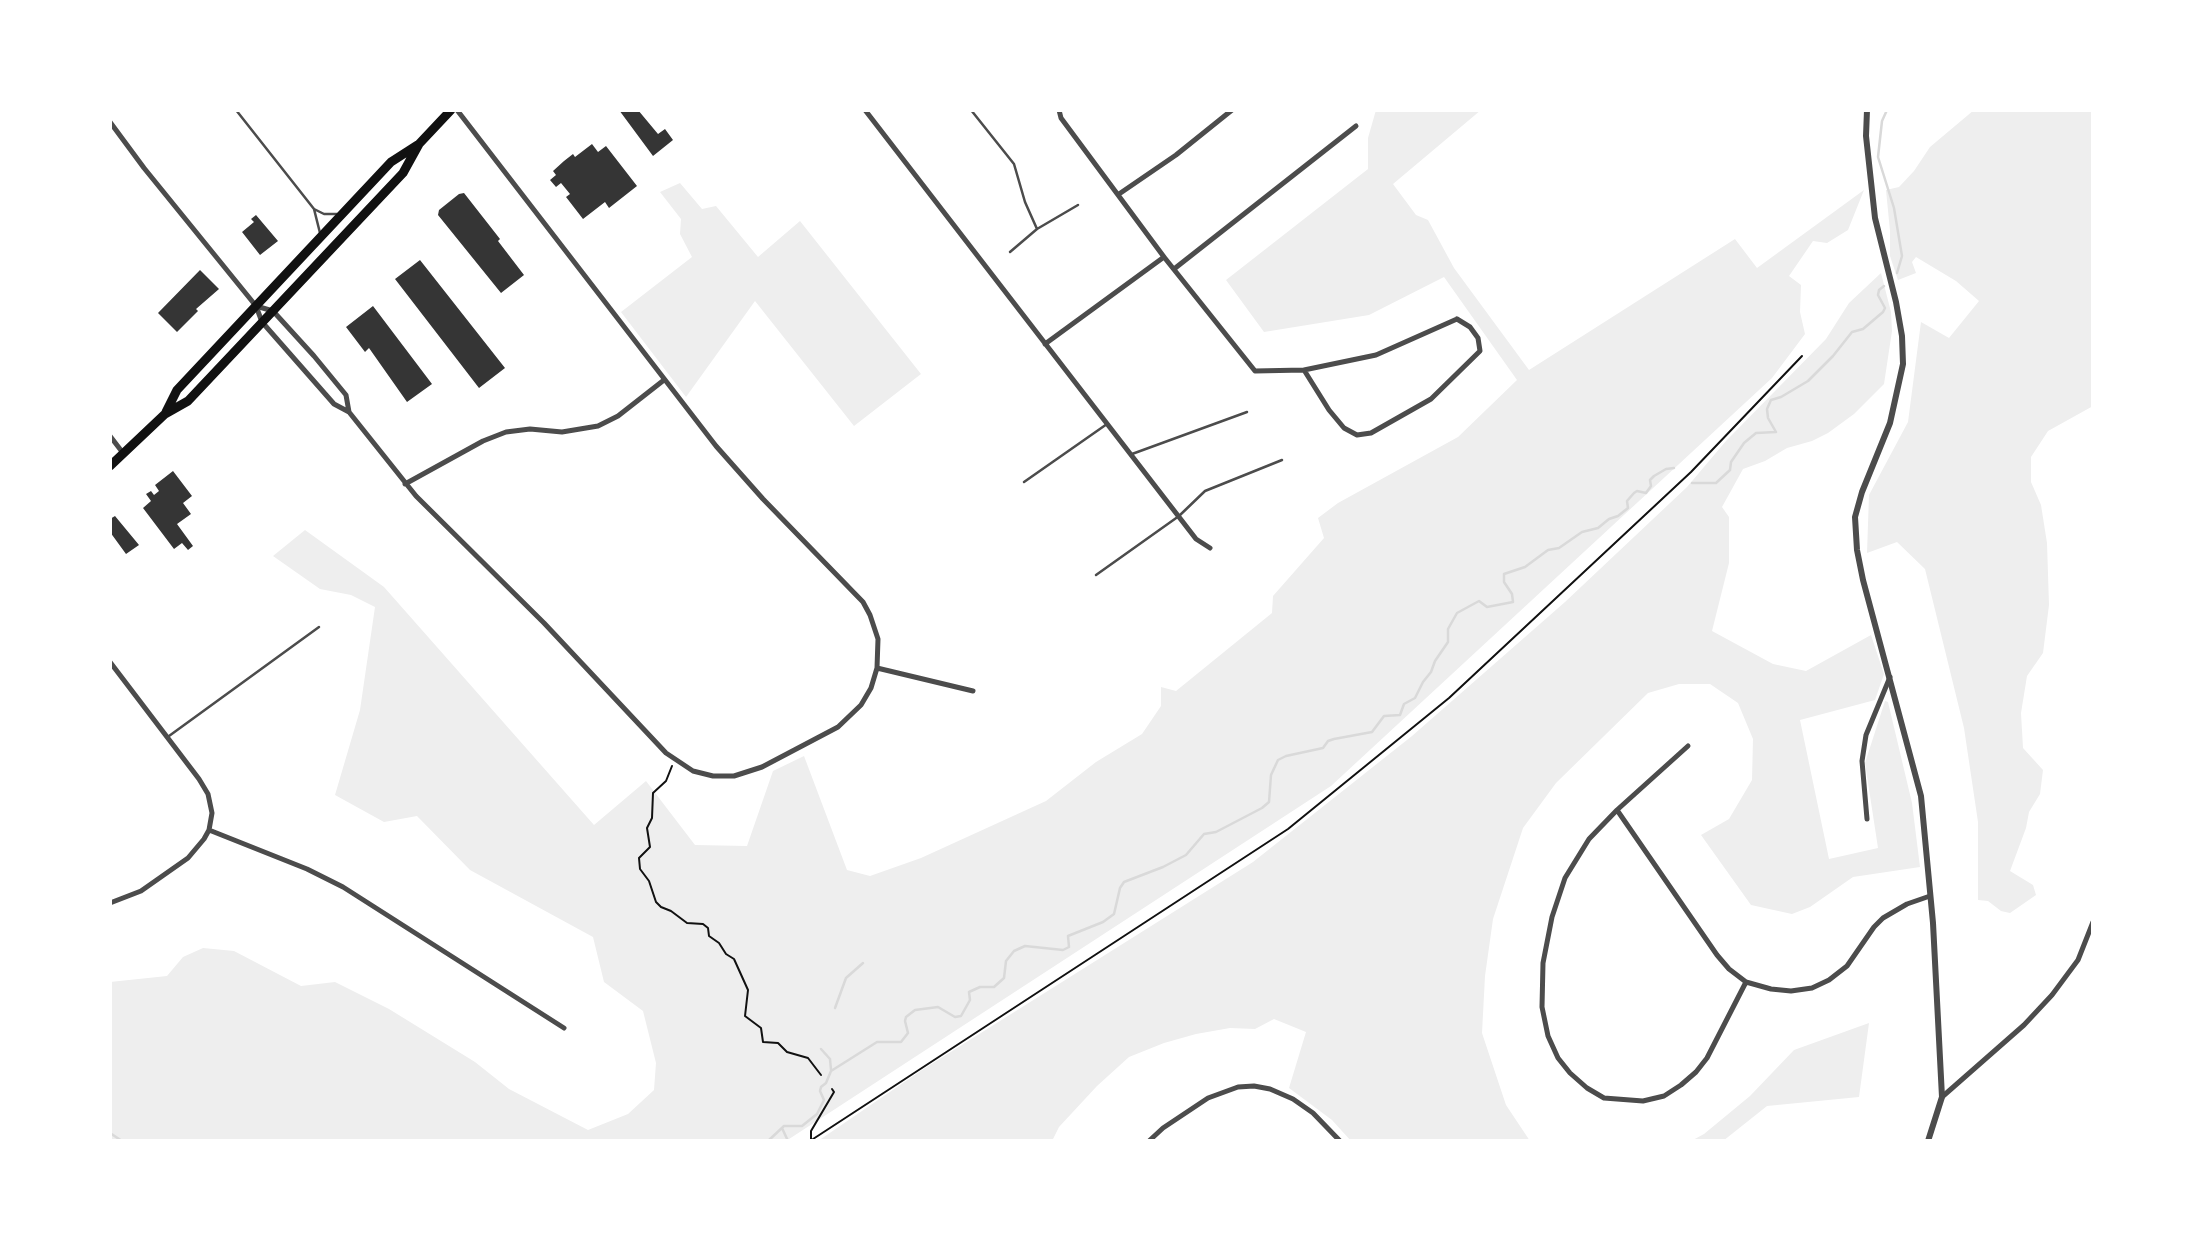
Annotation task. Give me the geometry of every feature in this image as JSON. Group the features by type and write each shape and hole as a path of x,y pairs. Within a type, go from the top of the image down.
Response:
{"highway":[{"path":"165,414 177,390 391,162 419,144 451,110"},
{"path":"110,466 165,414 188,401 403,173 419,144"}],"street":[{"path":"110,122 256,306 262,322 334,404 349,412 405,484 525,603 674,760 692,771 724,777 743,774 762,767 848,720 866,697 877,668 877,639 863,602 738,472 457,110"},
{"path":"864,110 1196,539 1210,548"},
{"path":"1059,110 1061,118 1164,257 1255,371 1304,370 1376,355 1457,319 1470,327 1478,338 1479,351 1431,399 1371,433 1357,435 1344,428 1329,410 1304,370"},
{"path":"1119,194 1176,155 1231,110"},
{"path":"1867,110 1875,218 1896,302 1902,336 1903,364 1890,423 1854,517 1859,560 1922,796 1942,1097 1928,1141"},
{"path":"1174,269 1356,126"},
{"path":"1045,344 1164,257"},
{"path":"256,306 273,311 346,395 349,412"},
{"path":"405,484 483,441 506,432 530,429 562,432 598,426 618,416 664,380"},
{"path":"110,436 124,454"},
{"path":"110,662 199,779 208,794 212,813 209,830 199,847 188,858 141,891 110,903"},
{"path":"877,668 973,691"},
{"path":"1867,818 1862,761 1866,734 1890,677"},
{"path":"1688,746 1589,839 1565,878 1545,941 1542,1007 1548,1036 1558,1058 1578,1080 1604,1098 1643,1101 1664,1096 1681,1086 1707,1058 1746,982"},
{"path":"1618,810 1717,955 1746,982 1771,989 1791,991 1812,988 1829,980 1847,966 1883,918 1907,904 1930,896"},
{"path":"209,830 307,869 343,887 564,1028"},
{"path":"1942,1097 2024,1025 2052,995 2078,960 2093,922"},
{"path":"1149,1141 1163,1128 1208,1098 1238,1087 1254,1086 1283,1093 1303,1105 1340,1141"}],"lane":[{"path":"236,110 314,209 321,237"},
{"path":"971,110 1014,164 1025,202 1037,229"},
{"path":"1010,252 1037,229 1079,205"},
{"path":"314,209 330,215 344,212"},
{"path":"1131,455 1247,412"},
{"path":"1024,482 1107,424"},
{"path":"1096,575 1179,516 1205,491 1282,460"},
{"path":"167,737 319,627"}],"path":[{"path":"810,1141 1288,829 1448,698 1691,472 1802,356"},
{"path":"674,760 666,781 653,793 652,818 647,828 650,847 639,859 640,869 661,907 687,923 704,924 708,928 709,936 734,959 748,990 745,1016 761,1028 764,1042 778,1043 787,1052 807,1058 821,1075"},
{"path":"810,1141 811,1131 834,1092 832,1089"}],"shaded area":[{"path":"1376,110 1481,110 1393,184 1416,215 1428,220 1454,268 1529,370 1735,239 1757,268 1864,190 1848,230 1827,243 1813,241 1789,276 1801,285 1800,312 1805,334 1772,378 1331,786 786,1141 110,1141 110,982 167,976 183,957 203,948 234,951 301,986 335,982 389,1009 475,1062 509,1089 588,1130 628,1114 654,1090 656,1063 643,1011 604,982 593,937 470,870 417,816 384,822 335,795 360,710 375,607 351,595 320,589 273,556 305,530 384,587 594,825 646,781 695,845 747,846 773,771 804,756 847,870 870,876 921,858 1046,801 1096,762 1142,734 1161,706 1161,687 1176,691 1272,613 1273,596 1324,538 1318,518 1338,503 1458,437 1517,380 1444,277 1369,315 1264,332 1226,280 1368,169 1368,138"},
{"path":"1974,110 2093,110 2093,406 2048,431 2031,457 2031,482 2041,505 2047,543 2049,605 2043,653 2027,676 2021,713 2023,748 2043,770 2040,794 2029,812 2010,871 2033,885 2036,895 2010,913 2001,911 1988,901 1978,900 1978,822 1964,728 1925,569 1897,542 1867,553 1869,495 1908,422 1921,322 1949,338 1979,301 1956,281 1916,257 1912,262 1916,273 1898,280 1890,256 1886,190 1899,187 1930,147"},
{"path":"680,183 702,209 716,206 758,257 800,221 921,374 854,426 755,301 686,397 621,312 692,257 680,234 681,219 660,192"},
{"path":"1881,273 1891,312 1892,331 1884,384 1854,414 1828,433 1787,448 1765,461 1743,469 1722,507 1729,517 1729,563 1712,631 1773,664 1806,671 1871,635 1884,674 1875,700 1800,720 1829,859 1878,848 1865,763 1885,701 1888,702 1912,803 1920,867 1853,877 1810,907 1792,914 1751,905 1701,835 1729,819 1752,780 1753,739 1738,703 1710,684 1679,684 1648,693 1556,783 1523,828 1493,919 1485,976 1482,1033 1506,1105 1530,1141 1351,1141 1332,1120 1289,1088 1306,1032 1274,1019 1255,1029 1230,1028 1196,1034 1129,1057 1097,1086 1059,1127 1052,1141 818,1141 922,1070 1253,862 1412,736 1565,602 1687,487 1726,441 1826,339 1849,303"},
{"path":"1869,1023 1859,1097 1767,1106 1723,1141 1691,1141 1704,1134 1750,1096 1794,1050"}],"building":[{"path":"619,110 638,110 658,134 665,129 673,140 653,156"},
{"path":"592,144 598,152 606,146 637,186 609,208 605,202 583,219 566,197 570,194 561,183 556,187 550,180 556,175 553,171 564,161 573,154 575,157"},
{"path":"464,193 524,275 501,293 438,215 439,210"},
{"path":"256,215 278,241 260,255 242,232 254,222 251,219"},
{"path":"420,260 505,368 479,388 395,279"},
{"path":"200,270 219,289 196,309 198,311 177,332 158,313"},
{"path":"373,306 432,384 407,402 369,348 365,352 346,327"},
{"path":"173,471 192,496 183,503 191,514 177,524 193,546 188,550 182,543 174,549 143,508 151,501 146,494 151,491 154,495 159,491 155,485"},
{"path":"115,516 139,545 126,554 110,532 110,519"}],"waterway":[{"path":"1887,110 1882,121 1878,157 1894,208 1902,256 1897,273"},
{"path":"1692,483 1716,483 1730,470 1731,462 1744,443 1756,433 1776,432 1768,418 1767,409 1771,400 1808,381 1852,332 1863,329 1883,312 1885,308 1878,295 1884,286"},
{"path":"768,1141 784,1126 802,1126 817,1114 824,1100 821,1087 826,1083 831,1071 877,1042 901,1042 908,1033 906,1017 915,1010 938,1007 955,1017 961,1016 970,1000 969,992 980,987 994,987 1004,978 1006,961 1014,951 1025,946 1063,950 1069,947 1068,936 1103,922 1114,914 1124,882 1186,855 1204,834 1216,832 1262,808 1269,802 1271,775 1278,760 1323,748 1328,741 1334,739 1372,732 1384,716 1400,715 1404,704 1415,698 1448,642 1448,629 1457,613 1479,601 1487,607 1513,602 1512,594 1504,582 1504,574 1525,567 1548,550 1559,548 1582,532 1598,528 1618,516 1628,508 1627,501 1634,493 1646,493 1654,476 1674,468"},
{"path":"835,1008 846,978 863,963"},
{"path":"821,1049 830,1059 831,1070"},
{"path":"782,1128 788,1141"},
{"path":"110,1133 122,1141"}]}
